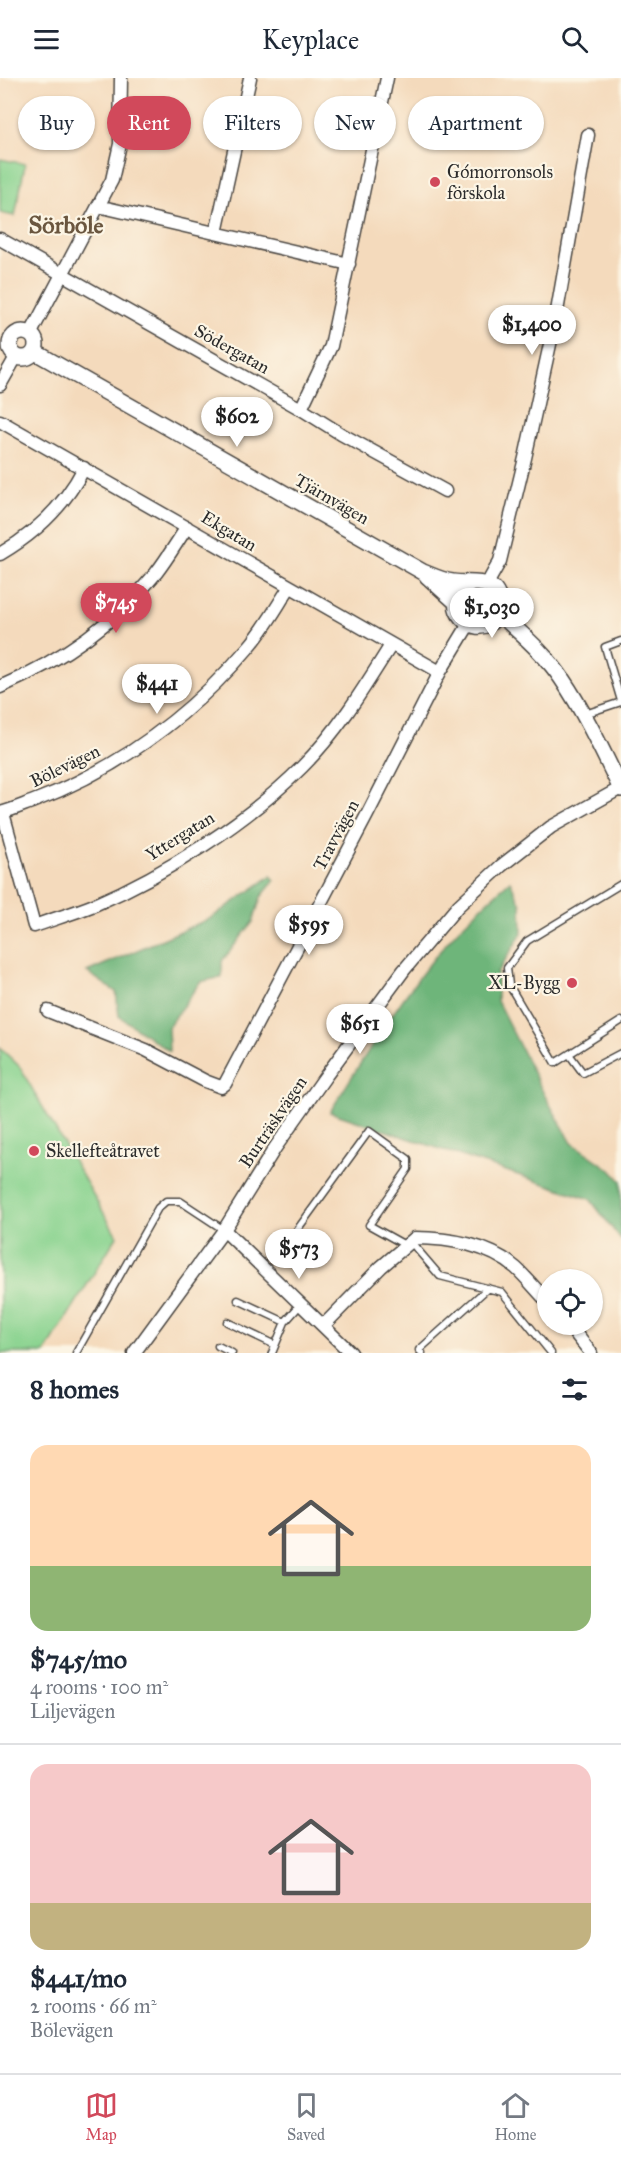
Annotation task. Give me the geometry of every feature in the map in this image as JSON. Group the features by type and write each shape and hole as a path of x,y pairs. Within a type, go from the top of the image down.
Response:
{"street":[{"path":"31,333 112,180 120,144 122,78"},
{"path":"216,233 250,78"},
{"path":"301,409 331,346 387,78"},
{"path":"487,584 502,555 525,458 556,317 588,135"},
{"path":"98,206 349,264"},
{"name":"Södergatan","path":"0,239 445,491"},
{"path":"31,333 37,345 35,352 30,357 16,357 11,351 6,335 31,333"},
{"name":"Tjärnvägen","path":"35,352 423,572 453,582 470,584"},
{"path":"0,385 16,357"},
{"name":"Ekgatan","path":"0,421 289,588 440,672"},
{"path":"0,554 39,527 62,504 84,468"},
{"path":"0,687 60,657 92,635 156,573 187,527"},
{"name":"Tjärnvägen","path":"423,572 457,603"},
{"path":"470,584 487,584 498,595 500,605 498,612 487,624 480,626 469,624 461,617 457,603 460,592 470,584"},
{"name":"Bölevägen","path":"1,813 61,791 106,768 160,732 215,685 250,646 289,588"},
{"path":"498,612 543,655 562,678 621,788"},
{"name":"Travvägen","path":"48,1011 146,1050 205,1081 220,1087 225,1084 440,672 469,624"},
{"name":"Yttergatan","path":"1,813 34,926 94,905 176,863 247,814 302,766 352,708 391,645"},
{"name":"Burträskvägen","path":"134,1353 224,1230 275,1148 325,1077 404,970 458,906 501,866 551,827 621,788"},
{"path":"224,1230 351,1353"},
{"path":"324,1325 415,1238 442,1238 492,1254 515,1267 537,1290"},
{"path":"577,1335 591,1353"}],"lane":[{"path":"583,715 591,714 621,701 605,647 621,641"},
{"path":"621,884 527,941 507,968 509,986 555,1063 621,1021"},
{"path":"569,1054 583,1073 621,1053"},
{"path":"297,1230 369,1131 408,1159 408,1169 369,1225 408,1243 440,1276 502,1292 551,1353"},
{"path":"76,1353 158,1208 166,1201 180,1201 224,1230"},
{"path":"422,1353 419,1350 488,1288"},
{"path":"238,1300 285,1322"},
{"path":"272,1353 285,1322 302,1304"},
{"path":"227,1322 275,1345"},
{"path":"218,1346 232,1353"}],"green space":[{"path":"0,159 25,164 15,216 0,213"},
{"path":"271,876 275,880 261,897 253,922 222,961 222,977 200,982 168,1027 169,1051 119,1016 116,992 87,972 211,918"},
{"path":"510,881 521,904 522,933 497,973 497,1001 545,1096 572,1143 611,1170 621,1181 621,1240 590,1199 330,1112 387,1023 433,959 464,924"},
{"name":"Skellefteåtravet","path":"0,1048 19,1066 117,1236 45,1353 0,1353"}],"place":[{"name":"Gómorronsols förskola","path":"435,182"},
{"name":"XL-Bygg","path":"572,983"},
{"name":"Skellefteåtravet","path":"34,1151"}],"district":[{"name":"Sörböle","path":"66,225"}]}
